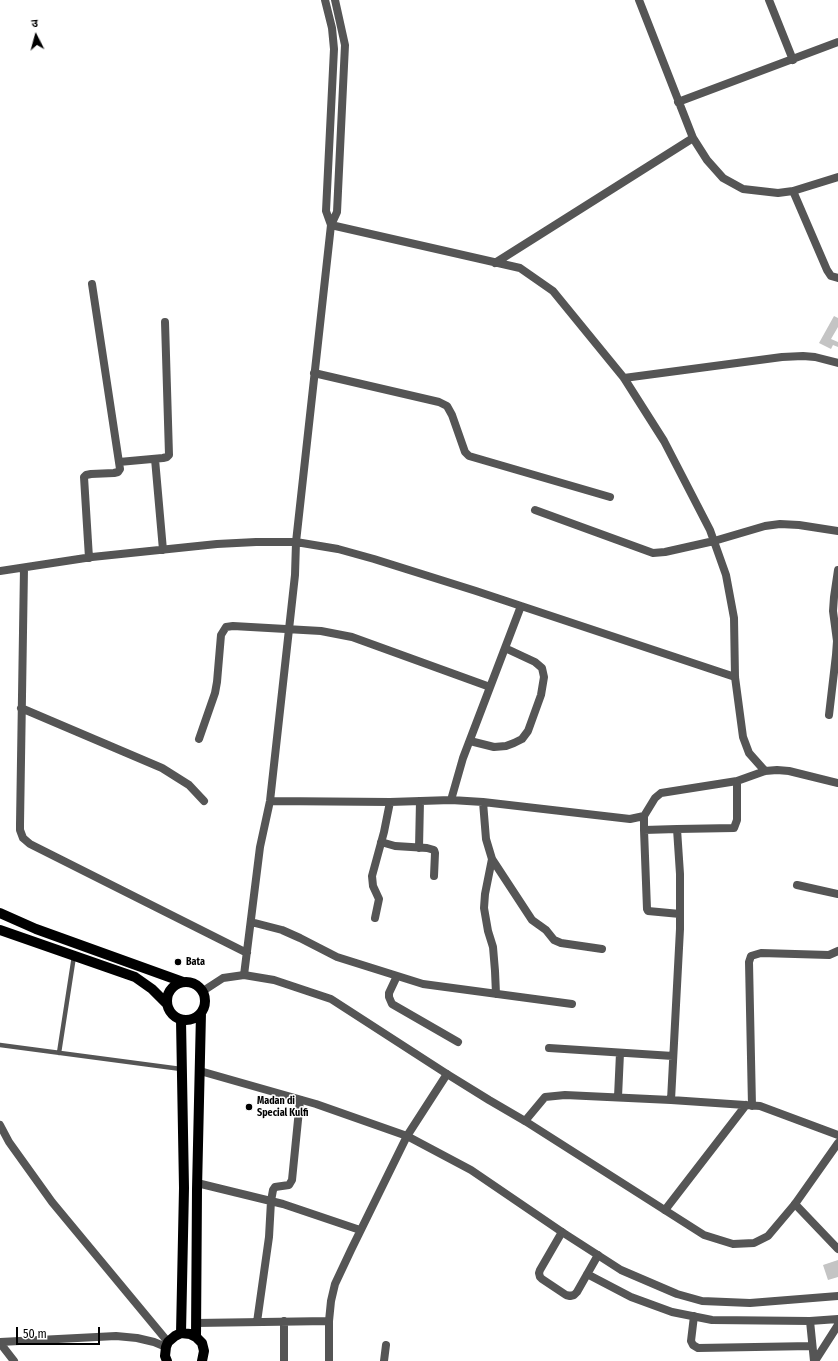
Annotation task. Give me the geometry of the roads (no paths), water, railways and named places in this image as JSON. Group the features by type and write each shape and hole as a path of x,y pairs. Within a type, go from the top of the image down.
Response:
{"main road":[{"path":"0,913 36,929 183,982"},
{"path":"0,930 135,977 152,989 167,1004 173,1016 181,1020 196,1018 205,1006 206,998 198,985 192,982 183,982 177,984 170,990 167,996 167,1004"},
{"path":"196,1337 197,1183 201,1013"},
{"path":"181,1020 184,1188 181,1334"},
{"path":"167,1361 165,1356 167,1345 175,1336 181,1334 190,1334 202,1343 204,1351 202,1361"}],"street":[{"path":"325,0 332,28 334,49 326,211 331,225"},
{"path":"244,975 260,847 270,801 295,575 296,542 314,374 331,225 337,212 345,45 335,0"},
{"path":"638,0 693,138 707,160 723,178 743,189 768,192 793,191 838,177"},
{"path":"769,0 793,60"},
{"path":"678,102 838,42"},
{"path":"495,263 693,138"},
{"path":"793,191 827,270 831,276 838,278"},
{"path":"331,225 520,268 553,291 624,378 664,441 710,530 714,541 726,575 734,618 735,676 743,737 749,753 765,771"},
{"path":"88,558 84,477 86,475 118,472 120,469 92,284"},
{"path":"119,462 167,457 169,452 165,322"},
{"path":"624,378 782,357 815,357 838,363"},
{"path":"314,374 439,402 447,406 452,415 465,452 469,456 610,497"},
{"path":"155,459 163,550"},
{"path":"535,510 653,553 665,552 714,541 765,526 780,524 799,525 838,531"},
{"path":"0,571 88,558 225,543 296,542 338,549 374,559 735,676"},
{"path":"24,568 20,824 20,830 23,838 30,844 247,953"},
{"path":"829,715 837,641 833,611 838,570"},
{"path":"451,800 470,741 521,606"},
{"path":"199,739 217,682 221,635 222,631 226,627 233,626 321,630 352,637 490,687"},
{"path":"470,741 494,746 506,746 514,744 522,739 528,731 541,695 544,677 542,668 535,662 504,648"},
{"path":"21,708 162,768 189,785 204,801"},
{"path":"680,914 648,911 646,909 644,816 655,798 661,793 737,781 765,771 777,770 788,771 838,783"},
{"path":"644,830 734,828 738,820 737,781"},
{"path":"270,801 390,802 451,800 483,802 630,819 644,816"},
{"path":"419,848 420,801"},
{"path":"375,918 379,899 373,886 372,876 390,802"},
{"path":"483,802 486,839 492,859 532,920 546,930 554,940 561,943 602,949"},
{"path":"671,1100 680,914 680,874 677,829"},
{"path":"381,842 395,846 434,850 434,876"},
{"path":"492,859 485,894 484,908 488,931 493,947 496,971 496,994"},
{"path":"797,885 838,894"},
{"path":"251,922 288,932 337,958 423,984 572,1004"},
{"path":"665,1210 749,1105 749,962 751,956 761,953 829,955 838,950"},
{"path":"203,991 223,978 244,975 274,980 331,999 447,1074 525,1121 704,1235 733,1244 754,1243 768,1236 795,1204 838,1143"},
{"path":"397,976 389,993 389,998 392,1004 458,1042"},
{"path":"549,1048 674,1056"},
{"path":"618,1097 620,1053"},
{"path":"200,1071 300,1100 407,1136 471,1170 621,1270 677,1294 702,1302 750,1303 838,1296"},
{"path":"329,1361 329,1320 335,1284 407,1136 447,1074"},
{"path":"525,1121 540,1101 545,1097 565,1094 749,1105 772,1110 838,1135"},
{"path":"257,1322 269,1238 271,1201 275,1187 289,1186 292,1180 300,1100"},
{"path":"0,1125 9,1142 52,1202 167,1345"},
{"path":"197,1183 271,1201 360,1230"},
{"path":"795,1204 838,1249"},
{"path":"562,1232 540,1270 540,1277 570,1296 574,1295 598,1255"},
{"path":"587,1274 631,1297 672,1312 712,1320 810,1321 838,1319"},
{"path":"694,1316 691,1342 698,1348 812,1346"},
{"path":"196,1323 329,1320"},
{"path":"284,1321 284,1361"},
{"path":"810,1321 814,1361"},
{"path":"814,1361 838,1325"},
{"path":"0,1343 116,1336 137,1338 167,1345"},
{"path":"0,1343 14,1361"},
{"path":"384,1361 386,1345"}],"lane":[{"path":"59,1053 74,956"},
{"path":"0,1045 181,1069"}],"place":[{"name":"Bata","path":"178,962"},
{"name":"Madan di Special Kulfi","path":"249,1107"}]}
